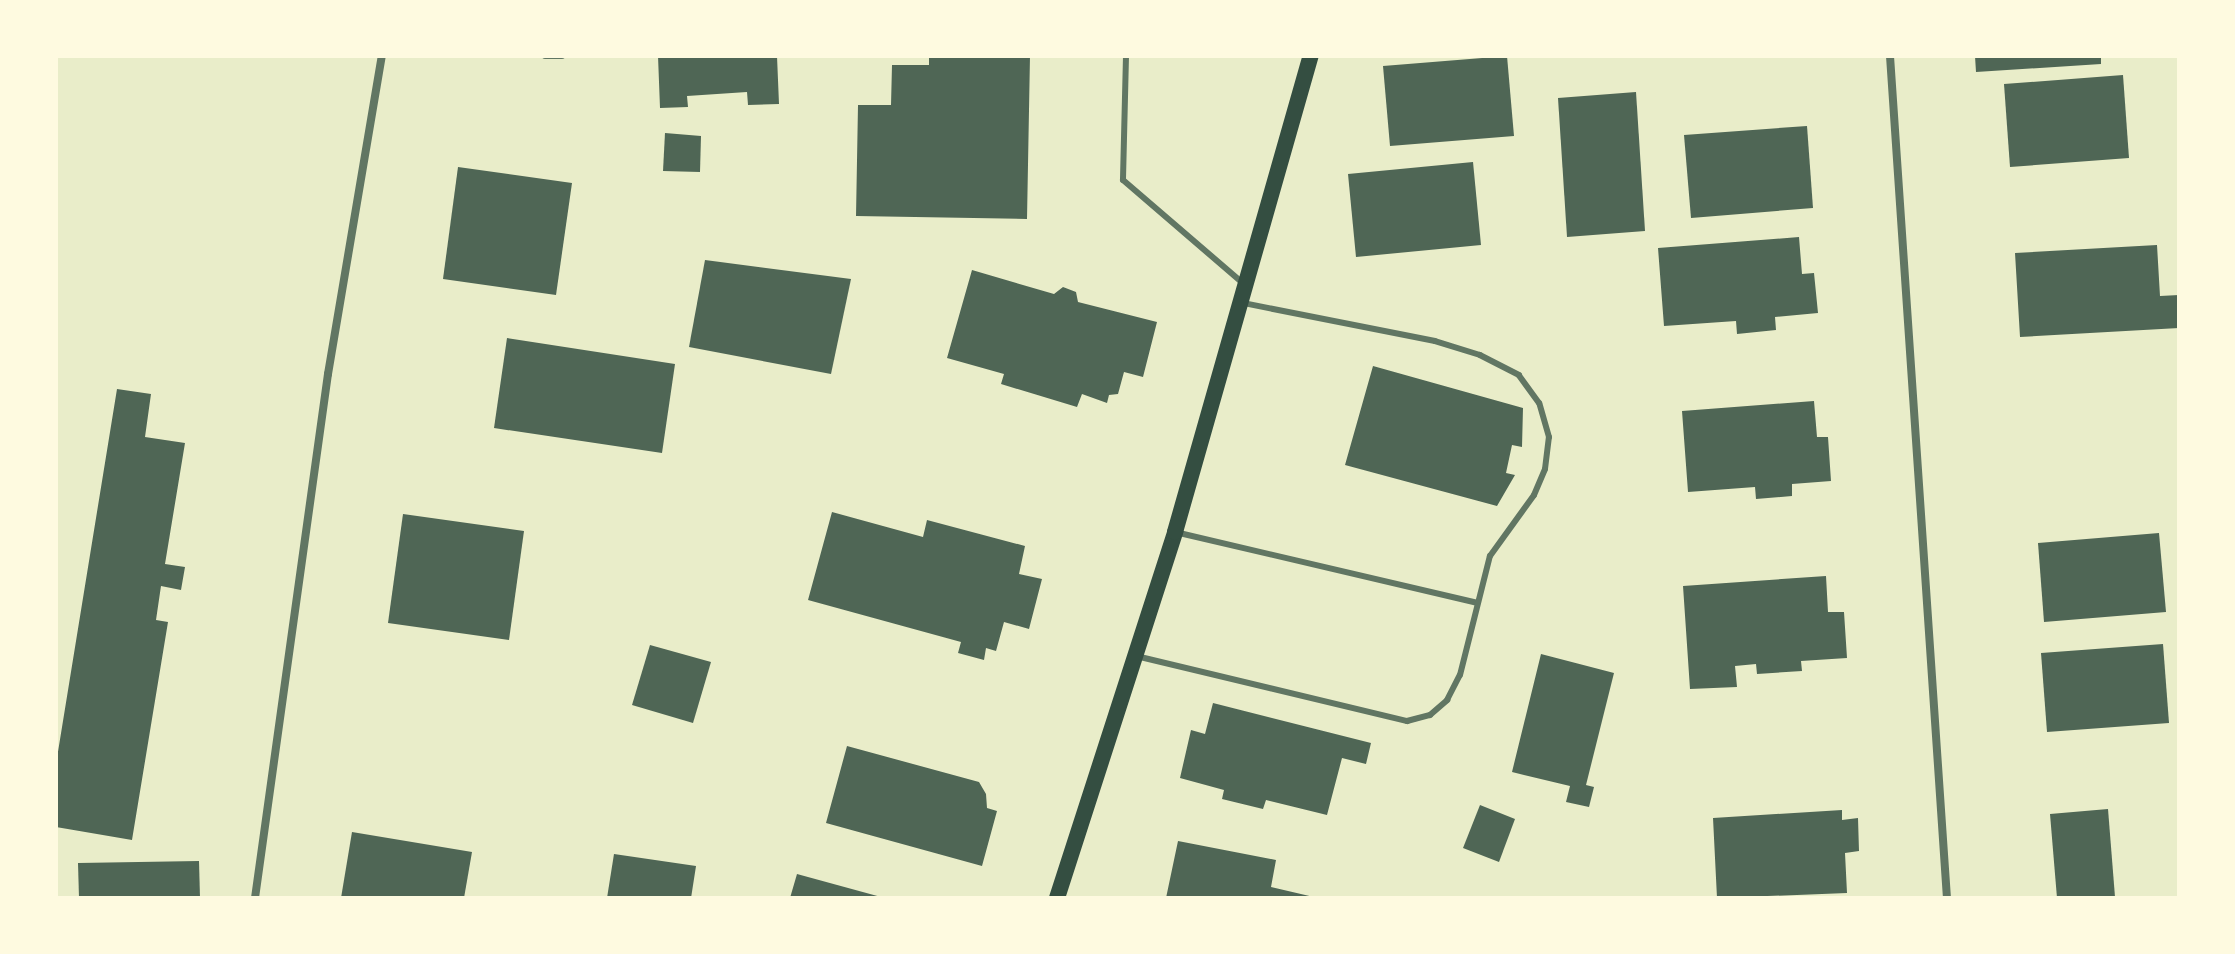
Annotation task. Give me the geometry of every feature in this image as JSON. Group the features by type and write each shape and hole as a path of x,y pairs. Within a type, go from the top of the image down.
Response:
{"main road":[{"path":"1057,898 1175,532 1311,56"}],"street":[{"path":"255,898 328,374 382,56"},
{"path":"1890,56 1947,898"}],"lane":[{"path":"545,56 562,56"},
{"path":"1126,56 1123,180 1245,285"},
{"path":"1133,655 1407,721 1430,715 1447,700 1460,675 1490,556 1534,495 1545,469 1549,437 1539,403 1519,375 1480,355 1435,341 1240,303"},
{"path":"1175,532 1477,603"}],"building":[{"path":"658,56 777,56 779,104 748,105 747,92 687,96 688,107 660,108"},
{"path":"929,56 1030,56 1027,219 856,216 858,105 891,105 892,65 929,65"},
{"path":"1507,56 1514,136 1390,146 1383,66"},
{"path":"1975,56 2101,56 2101,64 1976,72"},
{"path":"2123,75 2129,158 2010,167 2004,84"},
{"path":"1636,92 1645,231 1567,237 1558,98"},
{"path":"1807,126 1813,208 1691,218 1684,135"},
{"path":"665,133 701,136 700,172 663,171"},
{"path":"1473,162 1481,245 1356,257 1348,174"},
{"path":"458,167 572,183 556,295 443,279"},
{"path":"1799,237 1802,274 1814,273 1818,313 1775,317 1776,330 1737,334 1736,321 1664,326 1658,248"},
{"path":"2157,245 2160,296 2179,295 2179,328 2020,337 2015,253"},
{"path":"705,260 851,279 831,374 689,347"},
{"path":"972,270 1054,294 1063,287 1076,292 1078,302 1157,322 1143,377 1124,372 1118,394 1109,395 1107,403 1082,394 1077,407 1001,384 1004,374 947,358"},
{"path":"507,338 675,364 662,453 494,428"},
{"path":"1373,366 1523,408 1522,447 1512,445 1506,473 1515,475 1497,506 1345,465"},
{"path":"117,389 151,394 145,437 185,443 165,564 185,567 181,590 161,586 156,620 168,622 132,840 56,827 56,764"},
{"path":"1814,401 1817,437 1828,437 1831,481 1792,484 1792,496 1756,499 1755,487 1688,492 1682,411"},
{"path":"832,512 923,537 927,520 1025,546 1019,574 1042,579 1029,629 1004,622 996,651 986,648 984,660 958,653 961,642 808,600"},
{"path":"403,514 524,531 509,640 388,623"},
{"path":"2159,533 2166,612 2044,622 2038,543"},
{"path":"1826,576 1828,612 1844,612 1847,658 1801,661 1802,671 1757,674 1756,664 1735,666 1737,687 1690,689 1683,586"},
{"path":"2163,644 2169,723 2047,732 2041,653"},
{"path":"650,645 711,662 693,723 632,705"},
{"path":"1541,654 1614,673 1586,785 1594,787 1589,807 1566,802 1570,786 1512,772"},
{"path":"1213,703 1371,743 1366,764 1342,758 1327,815 1266,800 1263,809 1222,799 1224,790 1180,778 1191,730 1205,734"},
{"path":"847,746 979,782 986,794 987,808 997,811 982,866 826,823"},
{"path":"1480,805 1515,819 1499,862 1463,848"},
{"path":"2108,809 2115,897 2057,898 2050,814"},
{"path":"1842,810 1842,820 1858,818 1859,851 1845,853 1847,893 1717,898 1713,818"},
{"path":"352,832 472,852 464,898 341,898"},
{"path":"1178,841 1276,860 1271,887 1318,898 1166,898"},
{"path":"614,854 696,866 691,898 607,898"},
{"path":"199,861 200,898 79,898 78,863"},
{"path":"797,874 881,897 881,898 790,898"}]}
